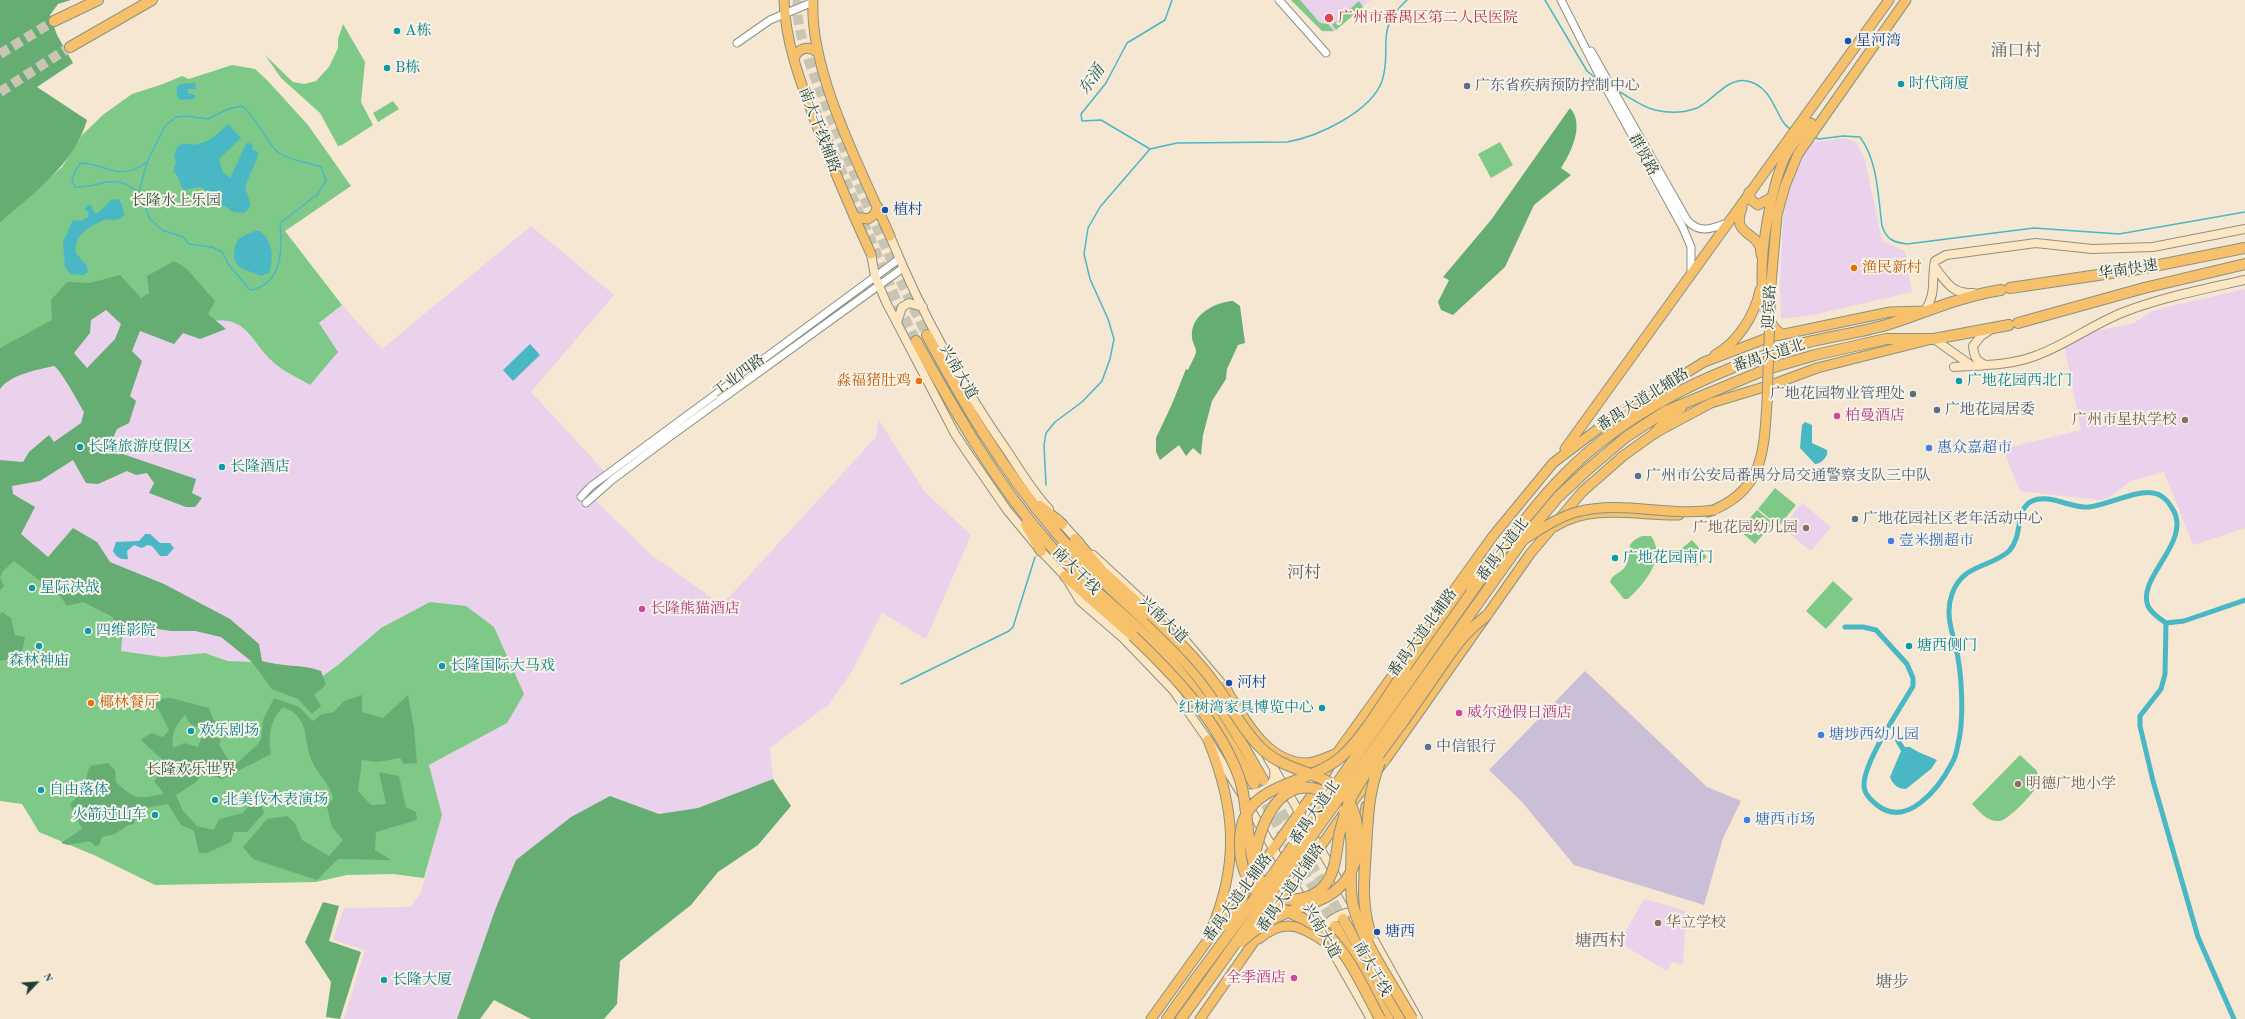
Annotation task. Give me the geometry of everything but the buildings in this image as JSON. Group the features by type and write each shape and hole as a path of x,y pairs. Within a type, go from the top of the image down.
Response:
{"highway":[{"path":"54,21 98,0"},
{"path":"70,47 152,0"},
{"name":"华南快速","path":"2005,289 2139,269 2245,248"},
{"name":"华南快速","path":"2013,324 2144,288 2245,264"},
{"name":"番禺大道北","path":"1167,1019 1504,548 1548,492 1597,445 1626,422 1667,398 1728,369 1795,346 1885,325 1980,293 2005,289"},
{"name":"番禺大道北","path":"1181,1019 1522,541 1558,497 1587,470 1641,426 1666,411 1767,369 1815,355 1886,339 1934,339 1990,330 2013,324"},
{"path":"1865,330 1868,343"},
{"name":"南大干线","path":"916,341 964,428 1012,499 1072,568 1166,656 1184,677 1213,716 1258,782 1231,724 1198,677 1147,623 1079,559 1024,492 975,421 927,335"},
{"path":"1597,445 1619,423 1666,385"},
{"path":"1655,433 1674,413 1699,397"},
{"path":"1024,492 1062,524"},
{"path":"1012,499 1041,551"},
{"path":"1075,539 1103,572 1151,615 1199,664 1258,746 1273,758 1331,782 1345,797 1358,825 1357,856 1351,872 1340,886 1320,901 1286,912 1264,924 1227,955"},
{"path":"1380,1019 1347,961 1329,936 1310,922 1274,905 1256,890 1243,868 1240,842 1244,821 1249,811 1260,798 1279,786 1321,770 1340,757 1353,744 1478,570 1504,548"},
{"path":"1065,576 1133,636 1159,661 1188,694 1228,753 1239,776 1246,799 1251,854 1256,875 1265,888 1275,896 1292,899 1306,897 1317,892 1326,884 1333,868 1340,832 1352,798 1391,737 1466,633 1487,615"},
{"path":"1413,648 1430,636"},
{"path":"1391,737 1370,793 1363,890 1366,922 1391,983"},
{"path":"1216,950 1242,900 1260,834 1272,806 1286,794 1296,790 1315,789 1332,796 1338,801 1347,815 1350,835 1350,885 1353,904 1364,935 1412,1019"},
{"name":"南大干线","path":"1343,919 1400,1019"},
{"name":"南大干线","path":"1335,926 1388,1019"}],"main road":[{"name":"南大干线辅路","path":"784,0 794,59 823,143 871,254"},
{"name":"迎宾路","path":"1550,530 1569,520 1589,515 1615,513 1694,515 1715,510 1731,501 1747,488 1760,464 1763,451 1767,402 1775,228 1781,200 1793,164 1794,143 1809,124 1889,0"},
{"name":"迎宾路","path":"1554,463 1571,442 1749,192 1848,82 1906,0"},
{"name":"南大干线辅路","path":"813,1 813,25 817,52 839,115 890,236"},
{"path":"794,59 799,51 805,48 811,48 817,52"},
{"path":"1782,334 1772,326 1763,299 1764,257 1768,213 1772,197 1785,157 1794,143"},
{"path":"1749,192 1751,200 1758,205 1772,197"},
{"path":"1704,362 1718,354 1745,327 1758,297 1761,250 1758,243 1743,230 1739,224 1738,216 1742,208 1742,202"},
{"path":"854,217 868,219 874,215 878,207"},
{"path":"1925,311 1931,302 1935,287 1935,261 1946,255 2036,243 2092,249 2122,250 2166,246 2245,229"},
{"name":"兴南大道","path":"890,236 903,268 962,381 995,434 1040,500 1075,539 1185,640 1224,686 1300,812 1418,1019"},
{"name":"兴南大道","path":"871,254 875,276 879,286 962,445 1007,510 1041,551 1065,576 1080,601 1123,638 1173,690 1208,740 1274,848 1371,1019"},
{"path":"1934,266 1955,291 1962,293 1980,293"},
{"path":"1954,367 1989,366 2034,357 2062,344 2100,322 2152,302 2245,280"},
{"path":"897,322 902,307 908,303 923,307"},
{"name":"番禺大道北辅路","path":"1203,948 1319,785 1337,753 1494,536 1554,463 1611,419 1704,362 1782,334 1890,312 1925,311"},
{"path":"1989,366 1978,361 1974,355 1973,346 1976,340 1990,330"},
{"path":"1372,937 1361,877 1361,834 1365,808 1386,759 1530,554 1582,492 1623,456 1655,433 1711,402 1774,384 1817,368 1934,339 1972,366"},
{"path":"1522,541 1551,522 1577,512 1611,507 1677,512 1715,510"},
{"path":"1224,686 1258,736 1277,754 1294,762 1308,762 1337,753"},
{"path":"1151,1019 1203,948 1222,900 1231,849 1231,826 1227,796 1208,740"},
{"name":"番禺大道北铺路","path":"1200,1019 1248,948 1320,847 1386,759"},
{"path":"1238,789 1250,794 1267,789 1274,778 1274,768"},
{"path":"1320,931 1328,922 1338,916 1357,912"},
{"path":"1248,948 1273,929 1292,926 1308,930 1329,945"}],"street":[{"path":"1279,0 1326,53"},
{"name":"群贤路","path":"1561,0 1602,74 1623,105 1687,220 1692,226 1702,230 1727,223"},
{"path":"737,43 770,20 813,1"},
{"name":"群贤路","path":"1602,74 1612,100 1683,228 1691,247 1691,274"},
{"name":"工业四路","path":"899,259 590,487 584,500 903,268"}],"shaded area":[{"name":"广州市番禺区第二人民医院","path":"1291,0 1370,0 1333,32 1322,31"},
{"path":"1845,138 1857,143 1865,160 1882,241 1905,251 1912,292 1813,315 1781,319 1780,291 1783,217 1791,184 1809,144"},
{"path":"531,226 614,295 531,392 605,472 582,489 584,489 650,554 722,605 876,437 878,419 925,492 971,535 926,639 882,613 851,673 828,705 770,748 773,779 698,808 659,814 610,796 571,817 495,910 457,1019 344,1019 365,950 333,940 344,908 410,907 421,893 442,815 429,765 507,723 338,665 310,685 205,653 163,657 120,651 0,542 0,365 88,306 215,321 229,319 239,324 249,334 272,362 342,305 382,349"},
{"name":"广州市星执学校","path":"2245,289 2245,528 2193,545 2164,472 2131,481 2107,499 2098,500 2020,491 2003,449 2081,430 2064,345 2096,331 2134,323 2150,312 2159,309"},
{"name":"广地花园幼儿园","path":"1802,503 1831,527 1811,551 1782,528"},
{"path":"1585,671 1707,787 1741,801 1723,838 1704,905 1574,865 1522,802 1489,770"},
{"name":"华立学校","path":"1644,899 1686,911 1683,965 1672,962 1667,971 1623,945 1627,938 1623,936"}],"green space":[{"path":"0,0 71,0 58,4 50,15 57,35 73,63 37,87 87,120 73,151 63,164 39,189 0,223"},
{"path":"1291,0 1300,0 1320,23 1328,24 1334,31 1322,31"},
{"path":"1359,1 1363,7 1336,30 1332,25"},
{"path":"343,24 365,62 361,102 373,125 342,145 338,146 320,113 281,78 265,55 293,82 304,84 316,81 329,67 338,48 338,39"},
{"name":"长隆水上乐园","path":"232,65 255,69 267,80 308,125 351,186 285,231 342,305 319,323 338,352 310,385 273,362 248,333 235,323 107,303 0,365 0,223 62,167 82,135 104,114 132,94 182,76 189,79"},
{"path":"393,101 399,109 378,122 373,113"},
{"path":"1570,108 1576,122 1575,138 1569,155 1561,168 1571,175 1534,205 1505,267 1453,315 1441,310 1438,302 1449,280 1443,277 1491,220"},
{"path":"1500,142 1513,165 1491,178 1478,154"},
{"path":"174,261 186,268 215,301 208,314 226,329 200,339 183,333 174,344 140,331 132,351 142,361 130,396 136,401 129,423 117,429 108,449 196,479 192,493 202,498 195,507 186,507 149,493 154,483 147,473 136,475 127,471 98,484 86,483 73,460 40,481 12,486 13,494 35,507 21,534 48,557 73,528 97,542 110,562 164,584 230,619 259,644 262,661 307,667 321,671 326,685 314,695 321,706 312,714 298,699 272,689 252,662 221,637 195,631 171,631 139,626 133,634 114,629 113,617 83,602 67,606 60,596 14,561 3,571 0,578 0,460 23,462 29,452 49,435 54,442 81,423 84,412 65,380 54,366 17,376 0,389 0,348 52,320 51,300 67,282 90,283 120,275 141,298 149,293 147,276","holes":["106,310 121,324 115,339 87,368 74,353 90,333 91,320"]},
{"path":"1233,301 1240,306 1245,343 1238,345 1227,369 1226,379 1212,401 1203,435 1201,455 1193,448 1186,456 1179,445 1160,460 1156,452 1156,438 1186,369 1188,370 1196,352 1192,337 1192,329 1195,322 1199,316 1212,307"},
{"path":"1775,488 1796,505 1779,526 1758,509"},
{"path":"1757,510 1773,523 1755,544 1739,530"},
{"path":"1642,536 1651,536 1655,544 1655,562 1652,570 1641,586 1628,599 1624,599 1610,582 1611,579 1625,567 1628,562 1631,543"},
{"path":"1692,540 1707,557 1696,566 1681,549"},
{"name":"长隆欢乐世界","path":"0,542 124,619 121,651 163,657 205,653 228,661 252,662 310,685 338,665 381,628 430,602 466,606 494,627 524,694 507,723 429,765 442,815 424,878 393,874 347,875 316,882 155,885 96,856 39,832 22,804 0,801"},
{"path":"0,578 4,586 0,590"},
{"path":"1833,581 1853,599 1826,629 1806,611"},
{"path":"2,612 11,618 15,635 25,637 21,657 0,661 0,615"},
{"path":"362,695 362,712 383,718 408,695 414,728 417,763 404,764 400,758 378,762 362,760 358,791 371,805 386,804 379,772 399,776 406,807 416,812 417,820 376,832 375,850 391,860 338,859 317,880 253,859 243,847 267,819 287,816 295,823 302,840 329,856 343,840 332,827 327,807 333,798 329,788 312,761 302,723 298,717 283,707 275,718 271,729 271,754 222,779 204,772 195,783 176,795 183,811 197,826 214,830 219,819 243,813 250,805 247,792 257,795 264,813 247,832 234,832 231,842 207,853 199,853 194,831 181,825 168,804 150,807 136,815 134,824 128,825 115,834 102,837 99,845 95,846 90,841 68,845 61,843 82,829 70,804 77,797 84,797 87,774 90,766 108,763 115,770 116,782 133,796 142,797 164,794 154,781 168,765 141,740 151,733 163,737 169,730 158,708 135,711 124,698 140,703 149,700 171,698 209,708 213,719 224,728 222,736 190,724 185,715 174,730 173,748 184,743 198,747 203,733 221,739 219,745 233,767 257,745 261,739 263,720 274,698 299,707 313,721 322,714 334,712 344,701"},
{"path":"2020,755 2037,771 2038,781 2036,787 2020,806 2004,820 1991,820 1972,804"},
{"path":"773,779 791,806 758,845 718,872 691,905 620,961 617,1004 604,1019 531,1019 494,1000 480,1019 457,1019 495,910 516,860 571,817 610,796 659,814 698,808"},
{"path":"323,902 339,906 329,941 361,952 340,1019 326,1017 331,982 305,942"}],"water":[{"path":"195,83 196,89 188,89 188,93 195,95 195,99 180,100 177,96 177,87 180,84"},
{"path":"228,124 241,138 219,159 223,172 230,178 247,142 253,145 252,149 259,153 245,187 251,206 244,213 233,212 225,206 217,206 204,189 199,187 183,190 178,177 173,171 176,163 174,155 177,147 183,144 196,145 203,143 215,136"},
{"path":"118,199 122,204 124,215 117,220 104,220 93,225 80,236 77,241 76,253 87,266 88,272 83,275 70,274 65,267 63,242 73,220 81,221 88,217 89,213 85,209 88,204 92,206 94,213 98,213 111,200"},
{"path":"255,231 260,231 268,240 272,255 270,272 261,276 239,267 236,263 234,255 237,241 245,235"},
{"path":"530,344 540,355 513,381 503,370"},
{"path":"1805,422 1812,425 1812,443 1827,450 1826,457 1817,464 1815,464 1800,448 1802,425"},
{"path":"145,534 150,534 160,543 170,543 174,548 167,556 160,556 152,546 147,545 142,548 134,545 127,551 128,559 119,558 113,551 116,542 139,541"},
{"path":"1896,739 1900,740 1905,747 1910,747 1937,760 1931,769 1906,789 1896,786 1890,777 1901,751 1895,741"}],"waterway":[{"name":"东涌","path":"1150,149 1101,120 1082,121 1081,114 1106,83 1127,43 1165,20 1172,0"},
{"path":"1046,485 1044,445 1046,433 1055,422 1082,402 1102,381 1110,359 1114,339 1108,319 1090,279 1084,254 1088,228 1100,207 1150,149 1177,143 1287,142 1313,135 1355,113 1367,103 1376,92 1382,81 1385,69 1387,30 1390,21 1407,0"},
{"path":"1545,0 1587,71 1599,81"},
{"path":"1616,90 1650,109 1676,112 1697,108 1727,86 1740,81 1747,81 1756,84 1764,90 1782,120 1791,129"},
{"path":"242,106 252,117 275,150 289,158 321,167 326,180 317,195 280,223 280,254 274,273 269,281 261,287 250,290 229,265 222,252 212,247 189,244 183,237 162,230 150,219 139,192 147,162 165,126 176,117 186,116 208,119 228,109 242,106"},
{"path":"1813,137 1819,139 1843,136 1860,137 1866,147 1874,168 1882,226 1891,240 1907,244 2034,228 2119,234 2245,212"},
{"path":"138,192 121,182 114,181 84,187 75,187 72,180 75,171 81,163 91,164 121,172 137,168 147,162"},
{"path":"1845,627 1863,627 1876,630 1907,664 1913,678 1913,686 1876,749 1870,763 1864,785 1870,799 1877,805 1888,811 1900,812 1910,809 1930,794 1946,773 1953,761 1957,749 1960,735 1962,701 1958,658 1949,618 1952,594 1957,584 1970,571 1994,561 2009,551 2014,545 2023,510 2026,505 2032,501 2046,499 2075,506 2089,507 2138,494 2153,493 2159,495 2170,505 2177,520 2176,533 2171,546 2156,571 2146,595 2148,606 2151,611 2166,623 2184,621 2245,600"},
{"path":"901,684 1009,631 1013,627 1035,557"},
{"path":"2166,623 2165,674 2161,689 2140,716 2140,726 2153,781 2198,937 2234,1019"}],"tunnel":[{"path":"798,0 800,30 811,68 881,236 927,335"},
{"path":"0,54 54,21"},
{"path":"0,92 70,47"},
{"path":"816,111 897,302 916,341"},
{"path":"1266,785 1343,919"},
{"path":"1258,791 1335,926"}],"place":[{"name":"广州市番禺区第二人民医院","path":"1329,18"},
{"name":"A栋","path":"397,31"},
{"name":"星河湾","path":"1848,41"},
{"name":"B栋","path":"387,68"},
{"name":"时代商厦","path":"1901,84"},
{"name":"广东省疾病预防控制中心","path":"1467,86"},
{"name":"植村","path":"885,210"},
{"name":"渔民新村","path":"1854,268"},
{"name":"淼福猪肚鸡","path":"919,381"},
{"name":"广地花园西北门","path":"1959,381"},
{"name":"广地花园物业管理处","path":"1913,394"},
{"name":"广地花园居委","path":"1937,410"},
{"name":"柏曼酒店","path":"1837,416"},
{"name":"广州市星执学校","path":"2185,420"},
{"name":"长隆旅游度假区","path":"80,447"},
{"name":"惠众嘉超市","path":"1929,448"},
{"name":"长隆酒店","path":"222,467"},
{"name":"广州市公安局番禺分局交通警察支队三中队","path":"1638,476"},
{"name":"广地花园社区老年活动中心","path":"1855,519"},
{"name":"广地花园幼儿园","path":"1806,528"},
{"name":"壹米捌超市","path":"1891,541"},
{"name":"广地花园南门","path":"1615,558"},
{"name":"星际决战","path":"32,588"},
{"name":"长隆熊猫酒店","path":"642,609"},
{"name":"四维影院","path":"88,631"},
{"name":"森林神庙","path":"39,646"},
{"name":"塘西侧门","path":"1909,646"},
{"name":"长隆国际大马戏","path":"442,666"},
{"name":"河村","path":"1229,683"},
{"name":"椰林餐厅","path":"91,703"},
{"name":"红树湾家具博览中心","path":"1322,708"},
{"name":"威尔逊假日酒店","path":"1459,713"},
{"name":"欢乐剧场","path":"191,731"},
{"name":"塘埗西幼儿园","path":"1821,735"},
{"name":"中信银行","path":"1428,747"},
{"name":"明德广地小学","path":"2018,784"},
{"name":"自由落体","path":"41,790"},
{"name":"北美伐木表演场","path":"215,800"},
{"name":"火箭过山车","path":"155,815"},
{"name":"塘西市场","path":"1747,820"},
{"name":"华立学校","path":"1658,923"},
{"name":"塘西","path":"1377,932"},
{"name":"全季酒店","path":"1294,978"},
{"name":"长隆大厦","path":"384,980"}],"district":[{"name":"涌口村","path":"2016,52"},
{"name":"河村","path":"1304,574"},
{"name":"塘西村","path":"1600,942"},
{"name":"塘步","path":"1892,983"}]}
